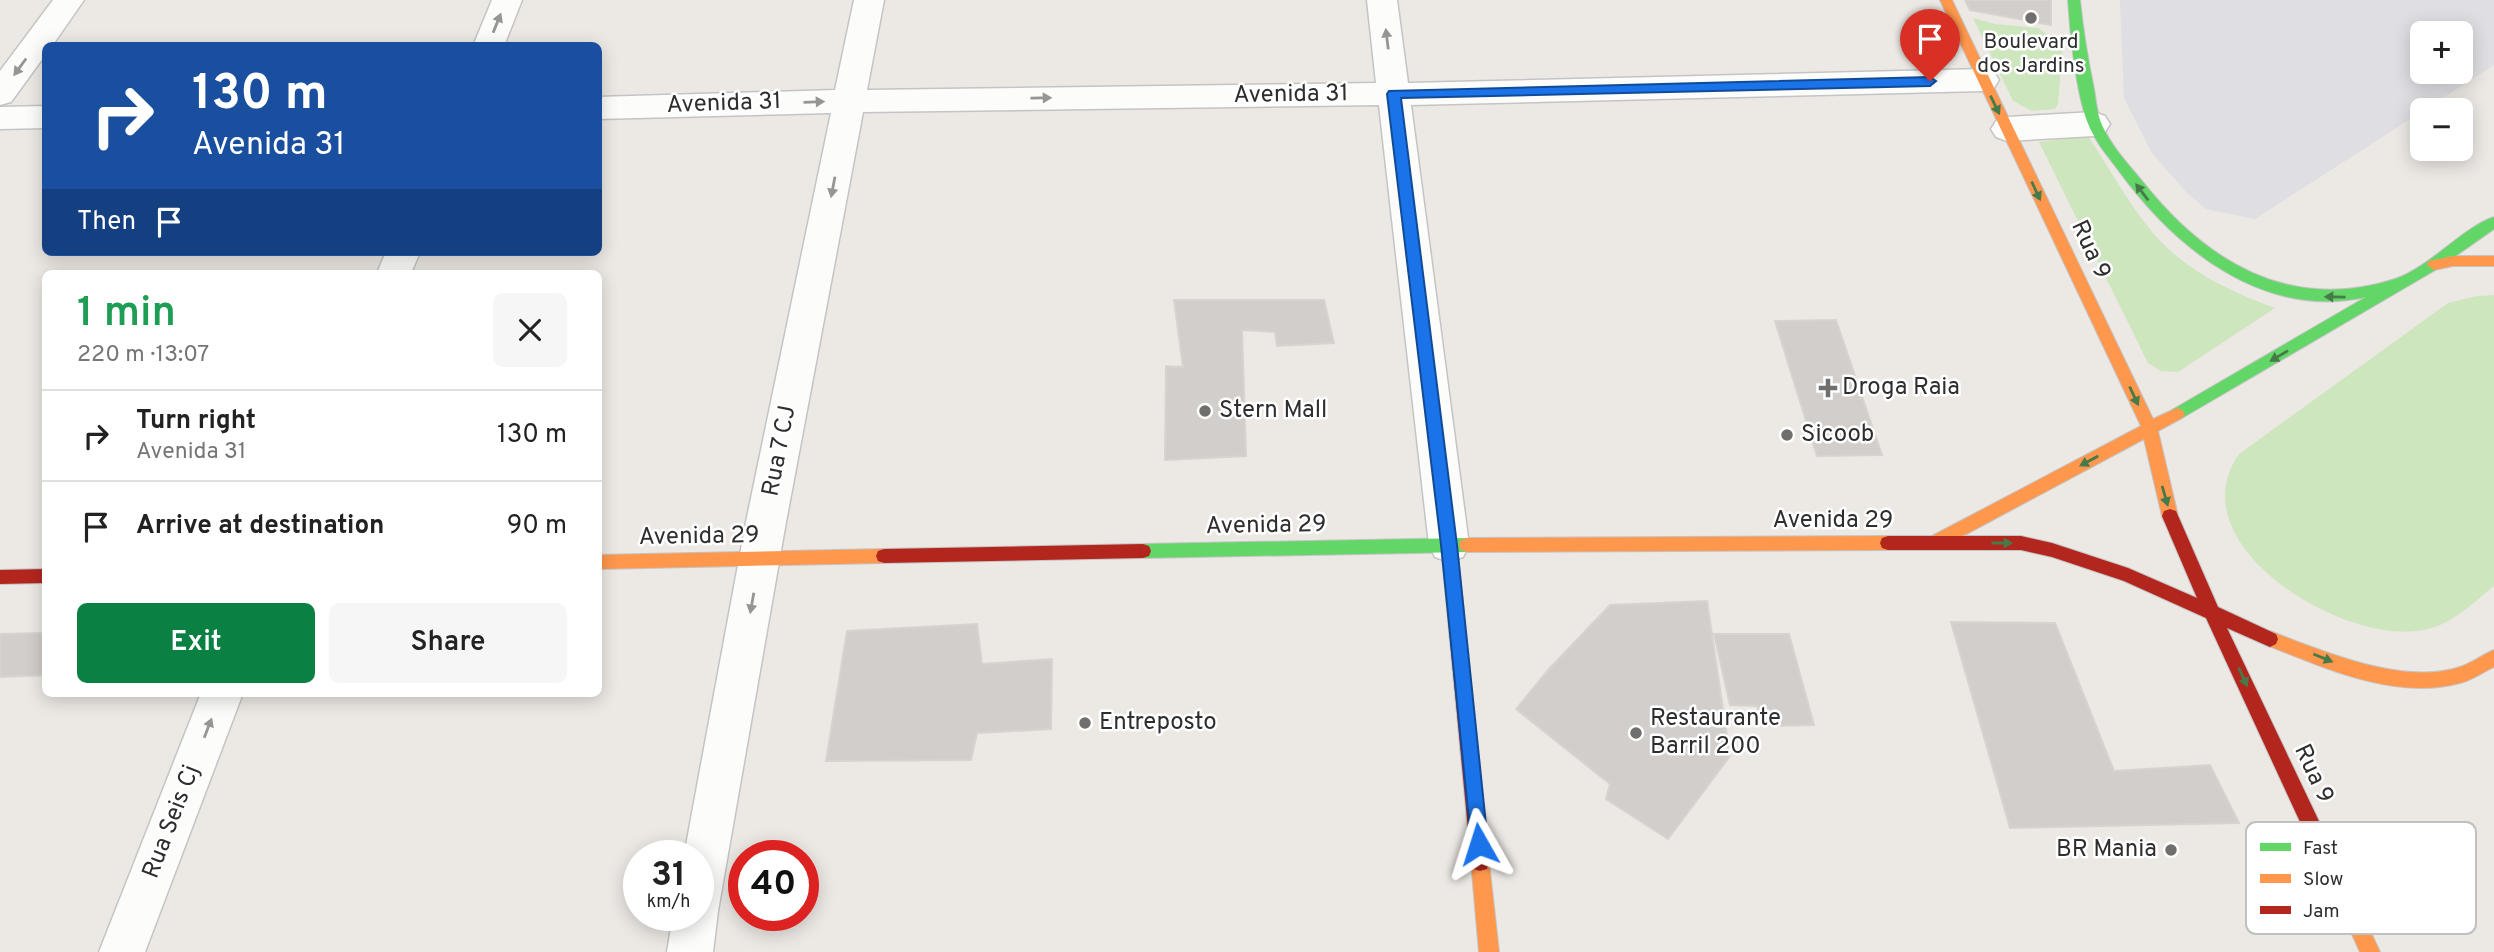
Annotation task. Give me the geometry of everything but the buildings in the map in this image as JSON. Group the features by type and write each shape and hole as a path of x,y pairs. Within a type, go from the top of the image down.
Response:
{"main road":[{"name":"Rua 9","path":"1946,0 2150,429 2171,519 2310,822"},
{"path":"2074,0 2075,37 2094,124 2165,221 2181,237 2222,265 2270,286 2319,296 2365,295 2401,283 2494,222"},
{"path":"2432,265 2453,261 2494,261"},
{"name":"Avenida 29","path":"1934,543 2210,397 2401,283"},
{"name":"Avenida 29","path":"602,562 1449,545 2021,543 2072,554 2143,580 2214,615 2344,667 2377,675 2438,678 2465,673 2494,658"},
{"path":"1449,545 1489,952"},
{"path":"0,577 42,576"},
{"name":"Rua 9","path":"2362,934 2370,952"}],"street":[{"path":"0,94 69,0"},
{"path":"490,42 507,0"},
{"name":"Rua 7 CJ","path":"709,840 760,559 869,0"},
{"path":"1381,0 1449,545"},
{"name":"Avenida 31","path":"602,108 850,100 1394,94 1983,80"},
{"path":"0,118 42,117"},
{"path":"2007,129 2094,124"},
{"name":"Rua Seis Cj","path":"122,952 220,697"},
{"path":"690,952 693,931"}],"shaded area":[{"path":"2120,0 2494,0 2494,65 2473,79 2473,21 2410,21 2410,84 2465,84 2443,98 2410,98 2410,119 2255,219 2206,209 2187,193 2152,153 2124,98"}],"green space":[{"path":"1973,18 1995,24 2038,28 2063,45 2058,104 2055,109 2032,111 2013,101"},
{"path":"2088,136 2148,227 2175,255 2223,286 2275,308 2178,372 2161,371 2148,363 2039,142"},
{"path":"2494,295 2494,586 2449,620 2417,631 2384,630 2347,620 2309,603 2275,580 2247,552 2229,521 2226,488 2239,454 2448,303"}],"traffic: fast":[{"path":"2074,0 2081,59 2095,125 2106,144 2154,207 2183,236 2213,260 2246,278 2281,290 2319,295 2358,293 2401,283"},
{"path":"2177,414 2432,265 2494,222"},
{"path":"1143,551 1467,545"}],"traffic: slow":[{"path":"1946,0 2150,429 2170,516"},
{"path":"2434,265 2453,261 2494,261"},
{"path":"1938,541 2177,414"},
{"path":"1467,545 1888,543"},
{"path":"602,562 884,556"},
{"path":"2270,639 2338,663 2389,676 2414,679 2460,675 2494,658"},
{"path":"1480,862 1489,952"},
{"path":"2362,934 2370,952"}],"traffic: jam":[{"path":"2170,516 2190,566 2310,822"},
{"path":"1888,543 2021,543 2052,550 2128,575 2270,639"},
{"path":"1449,545 1480,862"},
{"path":"884,556 1143,551"},
{"path":"0,577 42,576"}],"place":[{"name":"Boulevard dos Jardins","path":"2031,18"},
{"name":"Droga Raia","path":"1828,388"},
{"name":"Stern Mall","path":"1205,411"},
{"name":"Sicoob","path":"1787,435"},
{"name":"Entreposto","path":"1085,723"},
{"name":"Restaurante Barril 200","path":"1636,733"},
{"name":"BR Mania","path":"2171,850"}],"route":[{"path":"1479,844 1449,545 1394,94 1930,81"}]}
